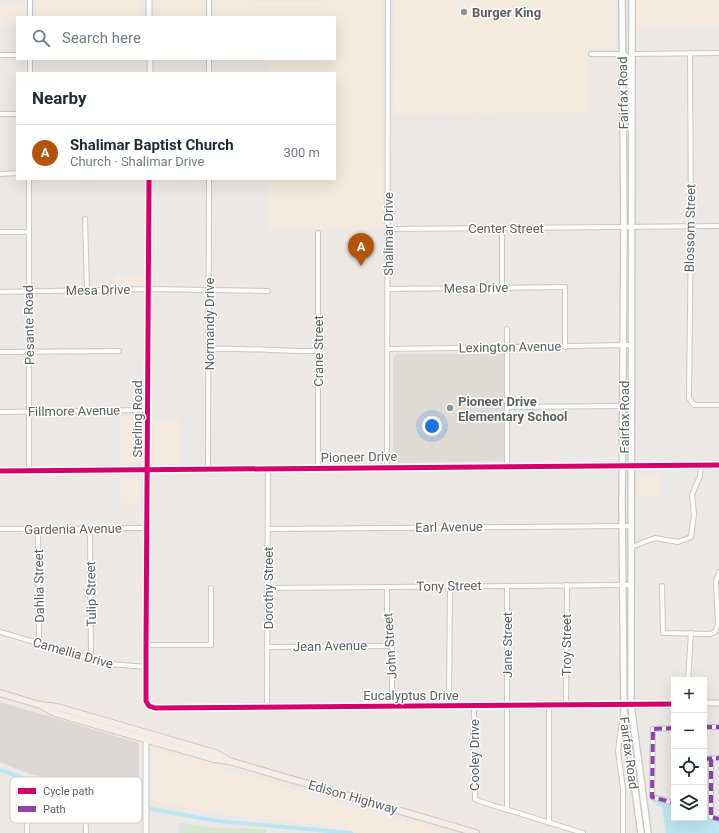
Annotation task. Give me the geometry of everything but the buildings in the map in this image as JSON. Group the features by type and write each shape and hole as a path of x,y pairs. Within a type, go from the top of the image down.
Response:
{"main road":[{"name":"Fairfax Road","path":"622,0 624,227 624,466 622,525 624,708 641,833"},
{"name":"Fairfax Road","path":"632,0 631,704 648,833"},
{"path":"622,54 626,57 629,86 632,94"},
{"name":"Edison Highway","path":"0,693 40,705 55,713 146,736 214,759 229,761 476,833"}],"street":[{"path":"30,0 30,16"},
{"path":"149,0 150,16"},
{"path":"209,0 209,16"},
{"name":"Shalimar Drive","path":"387,468 388,0"},
{"path":"632,54 719,52"},
{"name":"Blossom Street","path":"690,53 691,226 689,398 694,405 719,405"},
{"path":"591,54 622,54"},
{"path":"0,55 16,55"},
{"path":"30,60 30,72"},
{"path":"150,60 150,72"},
{"path":"209,60 209,72"},
{"path":"0,114 16,114"},
{"path":"0,174 16,173"},
{"name":"Pesante Road","path":"29,180 29,471"},
{"name":"Sterling Road","path":"149,180 146,702 149,706"},
{"name":"Normandy Drive","path":"208,470 209,180"},
{"path":"85,219 87,290"},
{"name":"Center Street","path":"388,229 719,226"},
{"path":"502,228 502,288"},
{"path":"0,232 28,232"},
{"name":"Crane Street","path":"318,233 318,469"},
{"name":"Mesa Drive","path":"388,289 565,287 564,347"},
{"name":"Mesa Drive","path":"0,292 148,289 268,291"},
{"path":"507,329 507,467"},
{"name":"Lexington Avenue","path":"388,349 632,345"},
{"path":"208,348 252,348 270,351 318,351"},
{"path":"0,352 119,351"},
{"path":"507,407 624,406"},
{"name":"Fillmore Avenue","path":"0,412 148,410"},
{"name":"Pioneer Drive","path":"0,472 719,465"},
{"path":"631,547 655,538 678,542 691,537 694,514 692,495 700,476 701,466"},
{"name":"Dorothy Street","path":"267,707 268,469"},
{"name":"Earl Avenue","path":"268,528 631,526"},
{"name":"Tulip Street","path":"90,528 91,659"},
{"name":"Gardenia Avenue","path":"0,529 147,528"},
{"name":"Dahlia Street","path":"38,529 39,643"},
{"path":"662,586 663,633 710,634 715,632 718,626 716,582 719,572"},
{"name":"Troy Street","path":"566,704 567,585"},
{"name":"Tony Street","path":"268,588 631,585"},
{"path":"449,706 450,586"},
{"name":"Jane Street","path":"507,586 507,810"},
{"name":"John Street","path":"387,587 387,618 392,646 392,706"},
{"path":"146,645 211,645 211,588"},
{"name":"Camellia Drive","path":"0,632 120,666 147,667"},
{"path":"688,677 691,633"},
{"name":"Jean Avenue","path":"267,647 392,646"},
{"path":"707,704 719,703"},
{"path":"549,704 549,823"},
{"name":"Eucalyptus Drive","path":"149,706 155,708 566,704 624,708 631,704 671,704"},
{"name":"Cooley Drive","path":"474,706 474,795 479,801 507,810"},
{"path":"623,833 622,777 618,751 624,708"},
{"path":"707,727 719,727"},
{"path":"671,728 653,729 652,797 671,801"},
{"path":"146,736 146,833"},
{"path":"707,759 719,758"},
{"path":"711,759 711,817 719,819"},
{"path":"507,810 583,833"}],"shaded area":[{"path":"36,0 141,0 141,16 36,16"},
{"path":"158,0 206,0 206,16 158,16"},
{"path":"215,0 251,0 252,2 382,0 383,229 269,230 269,180 336,180 336,72 269,72 269,60 336,60 336,16 213,16"},
{"path":"394,0 616,0 616,48 589,48 589,113 393,114"},
{"path":"631,0 719,0 719,29 631,30"},
{"path":"22,4 25,8 25,16 16,16 16,25 0,25 0,5"},
{"path":"115,276 143,276 143,291 115,292"},
{"name":"Pioneer Drive Elementary School","path":"397,354 507,354 507,461 396,463 393,458 393,358"},
{"path":"121,416 143,416 143,461 141,464 121,465"},
{"path":"154,419 179,419 180,464 154,463"},
{"path":"659,473 659,497 637,497 637,475"},
{"path":"121,478 139,479 140,503 121,503"},
{"path":"0,702 139,743 139,777 48,777 33,775 0,762"},
{"path":"157,750 448,833 360,833 347,828 224,815 152,801 152,752"}],"green space":[{"path":"179,823 216,828 266,829 266,833 179,833"}],"water":[{"path":"652,799 671,805 671,821 707,821 707,816 719,820 719,833 666,833 662,807 654,803"}],"waterway":[{"path":"0,770 20,777"},
{"path":"151,809 218,821 351,833"}],"railway":[{"path":"0,674 543,833"}],"marked path":[{"path":"707,727 719,727"},
{"path":"671,728 653,729 652,797 671,802"},
{"path":"707,759 719,758"},
{"path":"711,759 711,817 719,819"}],"cycle path":[{"path":"149,180 146,701 149,706 155,708 671,704"},
{"path":"0,471 719,465"}],"place":[{"name":"Burger King","path":"464,12"},
{"name":"Shalimar Baptist Church","path":"361,266"},
{"name":"Pioneer Drive Elementary School","path":"450,408"}]}
